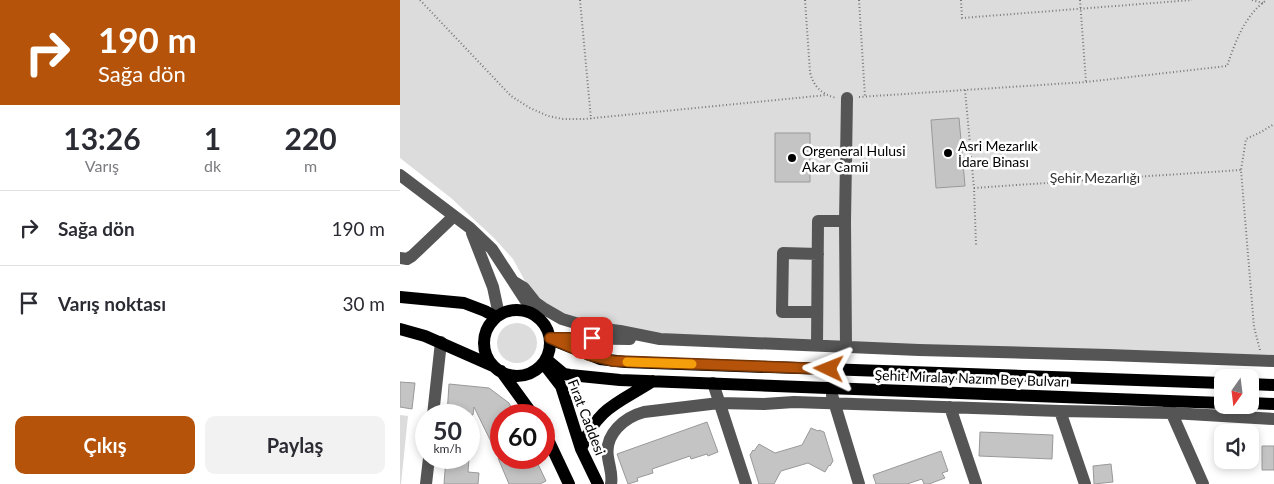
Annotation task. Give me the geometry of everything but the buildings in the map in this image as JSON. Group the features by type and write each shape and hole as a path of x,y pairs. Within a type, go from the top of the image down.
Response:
{"main road":[{"path":"400,298 464,303 498,316"},
{"path":"400,329 441,342 498,369 510,375 521,375 531,373 544,361 550,348 548,331 535,315 517,310 506,312 498,316 488,327 485,335 484,344 487,356 498,369 525,404"},
{"name":"Şehit Miralay Nazım Bey Bulvarı","path":"550,339 600,359 625,362 1214,383"},
{"name":"Şehit Miralay Nazım Bey Bulvarı","path":"544,361 564,374 620,380 1214,402"},
{"name":"Fırat Caddesi","path":"544,361 562,386 581,449 598,484"},
{"path":"581,449 595,422 605,412 616,402 635,393 653,381"},
{"path":"1259,384 1274,385"},
{"path":"1259,403 1274,404"},
{"path":"555,454 569,484"}],"street":[{"path":"846,347 845,221 847,98"},
{"path":"400,174 470,228 492,249 535,315"},
{"path":"400,258 407,259 412,256 454,216"},
{"path":"817,345 818,221 845,221"},
{"path":"470,228 493,287 498,316"},
{"path":"817,312 782,312 783,253 818,254"},
{"path":"514,282 524,288 536,303 562,319 589,327 660,338 919,350 1274,361"},
{"path":"550,339 654,340 660,338"},
{"path":"434,404 441,342"},
{"path":"713,383 746,484"},
{"path":"830,388 859,484"},
{"path":"1166,401 1203,484"},
{"path":"611,484 612,474 607,454 609,443 614,432 627,419 644,412 719,403 834,403 1172,413 1274,419"},
{"path":"950,407 976,484"},
{"path":"1060,411 1084,484"},
{"path":"426,484 428,469"}],"path":[{"path":"420,0 511,96 530,108 548,116 564,120 827,95"},
{"path":"580,0 590,118"},
{"path":"805,0 811,77 816,87 827,95 840,99 1086,82 1227,66 1243,28 1253,12 1267,0"},
{"path":"859,0 865,97"},
{"path":"961,0 962,18 1192,0"},
{"path":"1080,0 1086,82"},
{"path":"1252,0 1263,3"},
{"path":"965,90 974,188 976,245"},
{"path":"1260,350 1254,327 1242,170 1246,139 1274,124"},
{"path":"974,188 1242,170"}],"green space":[{"name":"Şehir Mezarlığı","path":"400,0 1274,0 1274,358 1068,354 606,331 552,311 526,283 513,259 494,238 451,198 400,158"},
{"path":"517,323 531,329 537,343 531,357 517,363 503,357 497,343 503,329"},
{"path":"400,415 408,416 401,484 400,484"}],"slow traffic":[{"path":"627,362 692,364"}],"place":[{"name":"Asri Mezarlık İdare Binası","path":"948,153"},
{"name":"Orgeneral Hulusi Akar Camii","path":"792,158"}],"route":[{"path":"592,338 550,339 600,359 613,361 829,369"}]}
